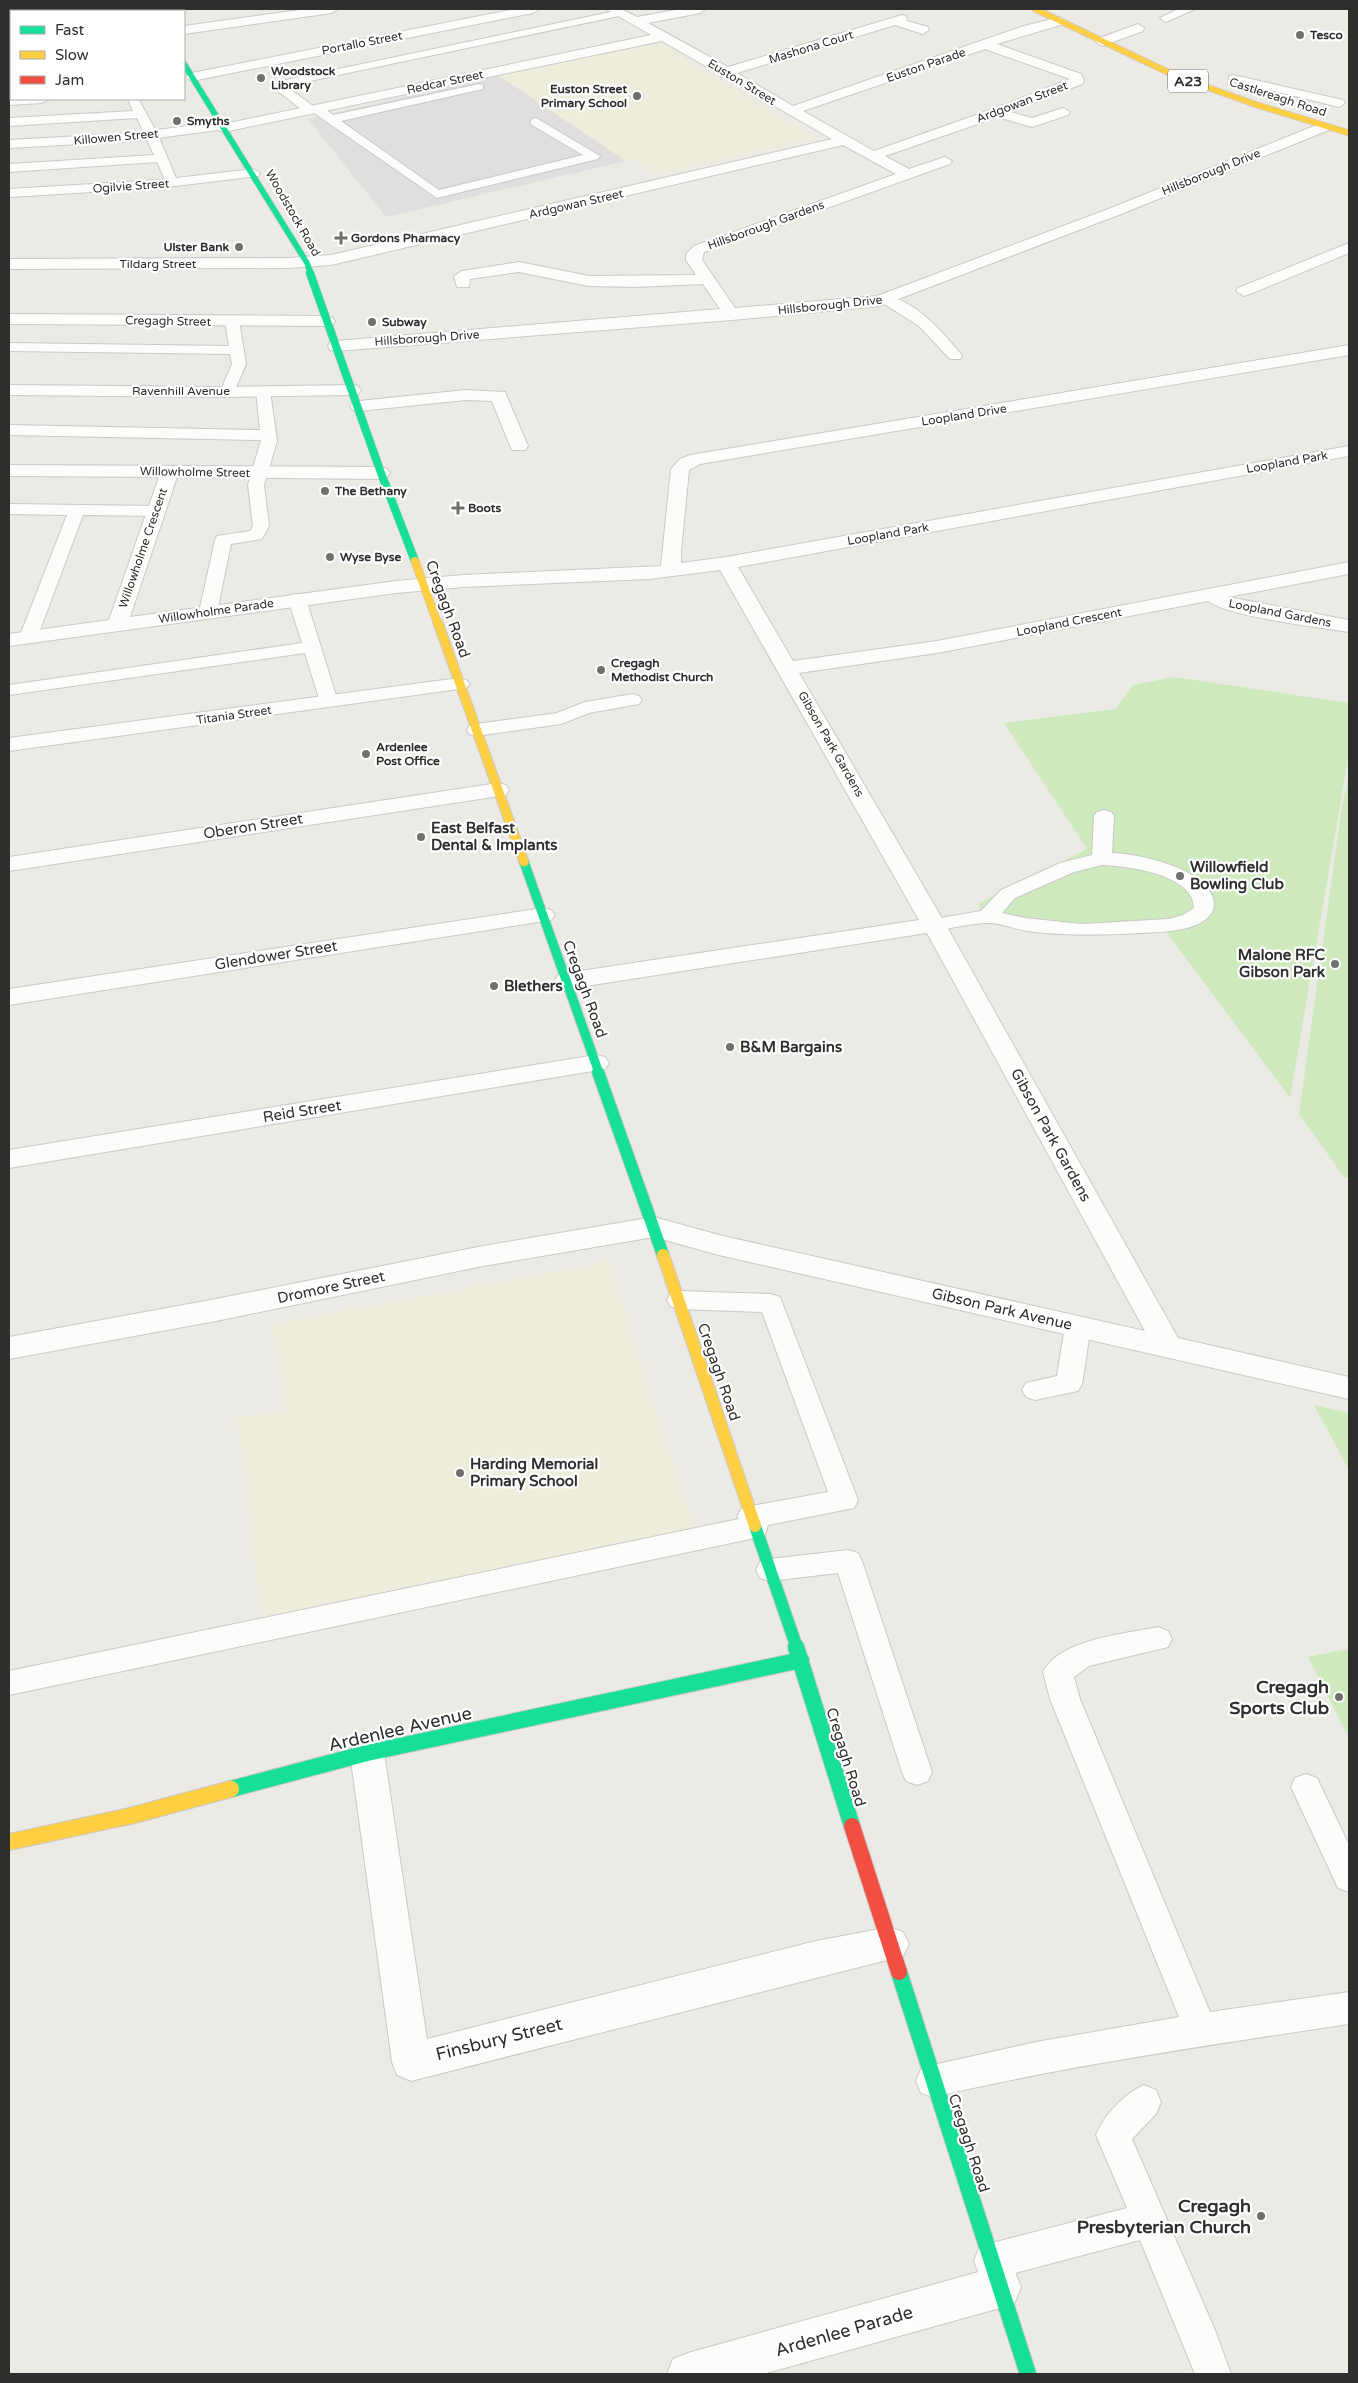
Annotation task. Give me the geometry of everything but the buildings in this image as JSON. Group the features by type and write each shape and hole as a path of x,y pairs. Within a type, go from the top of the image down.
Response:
{"street":[{"path":"185,30 332,9"},
{"name":"Portallo Street","path":"191,83 533,9"},
{"path":"636,21 700,9"},
{"name":"Castlereagh Road","path":"1035,9 1176,76 1254,104 1349,134"},
{"path":"1166,18 1189,9"},
{"name":"Euston Street","path":"616,11 665,36 791,111 872,156"},
{"name":"Mashona Court","path":"726,72 899,20 923,30"},
{"name":"Euston Parade","path":"791,111 984,44 1060,21"},
{"path":"1102,42 1138,28"},
{"name":"Redcar Street","path":"225,129 665,36"},
{"name":"Ardgowan Street","path":"872,156 998,112 1077,81 1076,77 984,44"},
{"name":"Woodstock Road","path":"185,67 191,83 225,129 308,263 352,390"},
{"path":"9,101 26,100"},
{"path":"998,112 1032,123 1063,112"},
{"name":"Hillsborough Drive","path":"336,346 880,302 1116,211 1324,126"},
{"name":"Killowen Street","path":"9,144 225,129"},
{"name":"Ardgowan Street","path":"308,263 375,251 843,141"},
{"path":"872,156 908,174"},
{"name":"Hillsborough Gardens","path":"732,314 694,260 694,254 699,249 945,161"},
{"name":"Ogilvie Street","path":"9,193 172,183 253,173"},
{"path":"1244,291 1349,248"},
{"name":"Tildarg Street","path":"9,264 308,263"},
{"path":"463,284 462,276 519,267 589,281 706,279"},
{"name":"Cregagh Street","path":"9,320 327,321"},
{"name":"Loopland Drive","path":"671,569 671,551 680,469 686,463 696,459 1349,350"},
{"name":"Ravenhill Avenue","path":"9,390 227,392 352,390"},
{"name":"Cregagh Road","path":"352,390 381,473 423,581 679,1300 801,1660 933,2082 1028,2374"},
{"path":"359,406 466,395 499,396 519,446"},
{"name":"Loopland Park","path":"423,581 649,573 726,563 1349,451"},
{"name":"Willowholme Street","path":"9,470 381,473"},
{"name":"Willowholme Crescent","path":"117,625 170,472"},
{"name":"Gibson Park Gardens","path":"726,563 934,925 1168,1346"},
{"name":"Loopland Crescent","path":"788,668 937,647 1349,568"},
{"name":"Willowholme Parade","path":"18,639 423,581"},
{"name":"Loopland Gardens","path":"1212,595 1222,602 1236,606 1349,626"},
{"name":"Titania Street","path":"9,745 459,684"},
{"name":"Oberon Street","path":"9,864 498,790"},
{"name":"Glendower Street","path":"9,997 543,915"},
{"path":"566,981 934,925"},
{"name":"Reid Street","path":"9,1159 596,1063"},
{"name":"Gibson Park Avenue","path":"654,1227 719,1245 1349,1388"},
{"name":"Dromore Street","path":"9,1348 216,1310 502,1252 654,1227"},
{"name":"Ardenlee Avenue","path":"9,1842 130,1816 367,1753 756,1668 801,1660"},
{"name":"Finsbury Street","path":"367,1753 411,2062 816,1959 890,1944"},
{"name":"Ardenlee Parade","path":"688,2374 1000,2288"}],"lane":[{"path":"33,10 57,9"},
{"path":"536,122 594,156 438,194 332,119 276,86 616,11"},
{"path":"332,119 483,89 464,78"},
{"path":"1233,78 1339,103"},
{"path":"1254,104 1282,91"},
{"path":"133,100 152,135 172,183"},
{"path":"9,122 140,114"},
{"path":"9,168 160,158"},
{"path":"886,299 900,305 937,334 956,356"},
{"path":"227,392 239,364 232,322"},
{"path":"9,347 236,350"},
{"path":"208,612 222,540 256,535 261,526 256,485 269,441 263,391"},
{"path":"9,430 268,434"},
{"path":"9,508 156,511"},
{"path":"18,639 77,510"},
{"path":"297,600 328,702"},
{"path":"9,690 313,648"},
{"path":"476,730 561,718 585,708 633,700"},
{"path":"1102,859 1104,816"},
{"path":"934,925 988,916 1025,924 1082,930 1169,925 1190,920 1204,910 1204,901 1196,886 1180,876 1131,860 1102,859 1067,867 1008,894 988,916"},
{"path":"9,1683 753,1522 844,1500 771,1303 679,1300"},
{"path":"1035,1390 1069,1384 1078,1326"},
{"path":"770,1570 848,1561 917,1772"},
{"path":"1158,1639 1081,1656 1058,1672 1068,1707 1200,2028"},
{"path":"1306,1787 1349,1878"},
{"path":"933,2082 995,2066 1200,2028 1349,2008"},
{"path":"1144,2102 1113,2135 1202,2343 1213,2374"},
{"path":"1000,2288 1149,2220"}],"shaded area":[{"name":"Euston Street Primary School","path":"658,43 814,138 659,174 636,159 626,161 498,75"},
{"path":"498,75 626,161 386,217 308,119"},
{"name":"Harding Memorial Primary School","path":"608,1262 693,1528 262,1617 238,1418 288,1410 271,1325"}],"green space":[{"name":"Willowfield Bowling Club","path":"1174,677 1349,703 1349,753 1290,1098 1165,930 982,919 979,903 1087,849 1004,723 1115,709 1133,685"},
{"name":"Malone RFC Gibson Park","path":"1349,774 1349,1178 1344,1177 1299,1114 1341,813"},
{"path":"1314,1405 1349,1413 1349,1470"},
{"name":"Cregagh Sports Club","path":"1349,1649 1349,1738 1308,1657"}],"traffic: fast":[{"path":"185,66 307,263 381,473 415,561"},
{"path":"524,862 663,1255"},
{"path":"755,1526 801,1660 852,1826"},
{"path":"231,1789 367,1753 801,1660"},
{"path":"899,1972 1028,2374"}],"traffic: slow":[{"path":"1035,9 1176,76 1254,104 1349,133"},
{"path":"415,561 524,862"},
{"path":"663,1255 755,1526"},
{"path":"9,1842 130,1816 231,1789"}],"traffic: jam":[{"path":"852,1826 899,1972"}],"place":[{"name":"Tesco","path":"1300,35"},
{"name":"Woodstock Library","path":"261,78"},
{"name":"Euston Street Primary School","path":"637,96"},
{"name":"Smyths","path":"177,121"},
{"name":"Gordons Pharmacy","path":"341,238"},
{"name":"Ulster Bank","path":"239,247"},
{"name":"Subway","path":"372,322"},
{"name":"The Bethany","path":"325,491"},
{"name":"Boots","path":"458,508"},
{"name":"Wyse Byse","path":"330,557"},
{"name":"Cregagh Methodist Church","path":"601,670"},
{"name":"Ardenlee Post Office","path":"366,754"},
{"name":"East Belfast Dental & Implants","path":"421,837"},
{"name":"Willowfield Bowling Club","path":"1180,876"},
{"name":"Malone RFC Gibson Park","path":"1335,964"},
{"name":"Blethers","path":"494,986"},
{"name":"B&M Bargains","path":"730,1047"},
{"name":"Harding Memorial Primary School","path":"460,1473"},
{"name":"Cregagh Sports Club","path":"1339,1697"},
{"name":"Cregagh Presbyterian Church","path":"1261,2216"}]}
